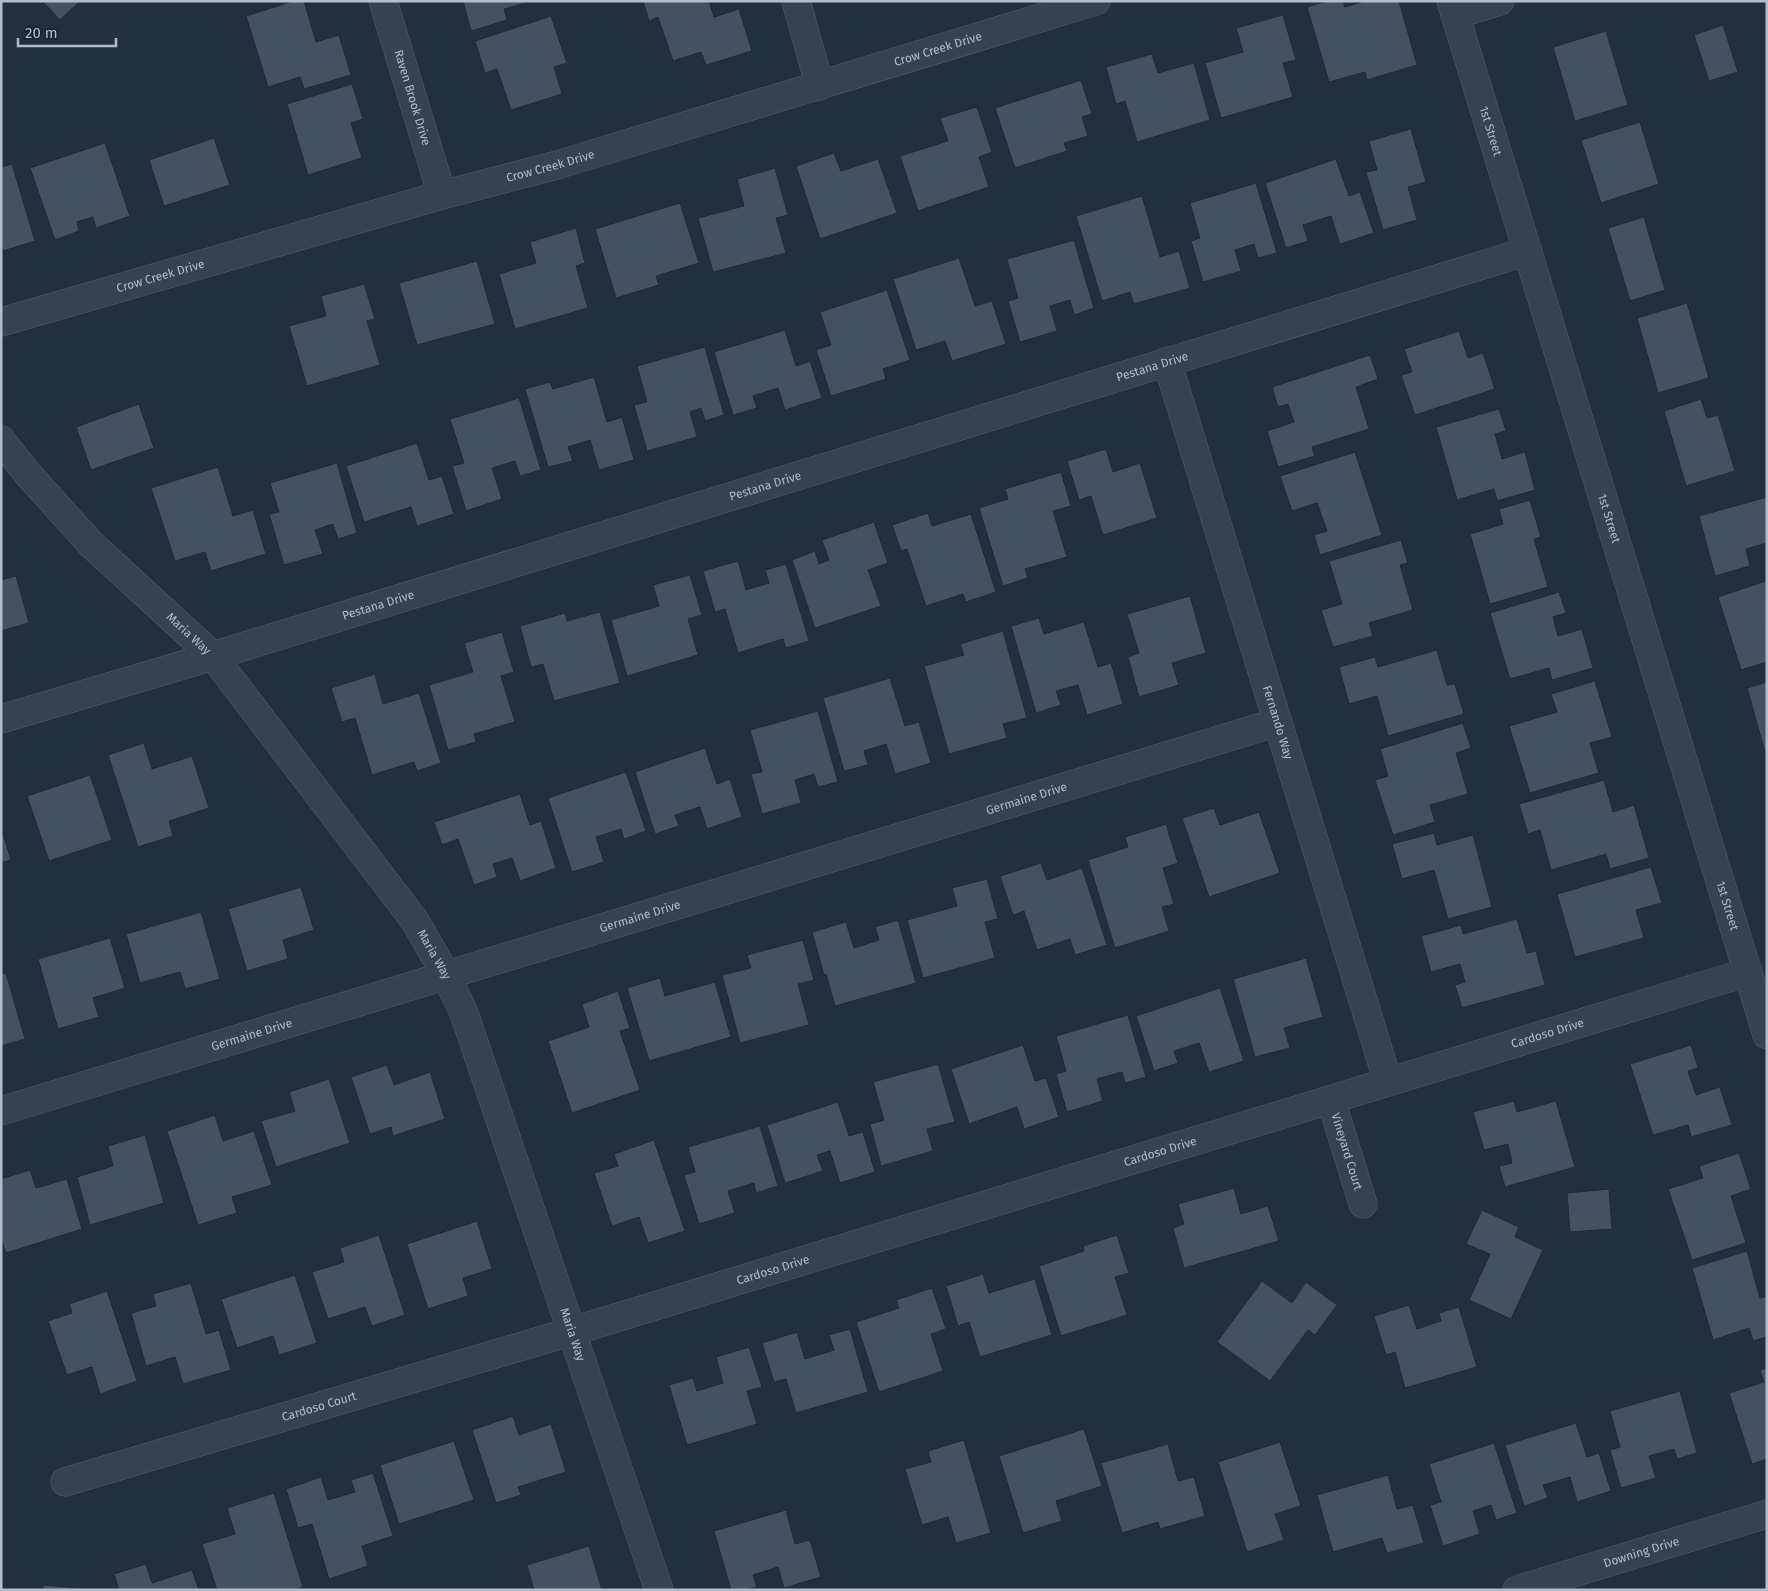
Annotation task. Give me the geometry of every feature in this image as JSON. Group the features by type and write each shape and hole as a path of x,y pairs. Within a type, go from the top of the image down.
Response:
{"street":[{"name":"Raven Brook Drive","path":"383,1 442,195"},
{"path":"796,1 820,86"},
{"name":"Crow Creek Drive","path":"1,322 442,195 556,165 1096,1"},
{"path":"1453,8 1500,1"},
{"name":"1st Street","path":"1453,8 1767,1035"},
{"name":"Pestana Drive","path":"1,719 213,656 1528,251"},
{"name":"Fernando Way","path":"1167,361 1388,1082"},
{"name":"Maria Way","path":"1,440 91,544 213,656 415,921 446,975 464,1013 660,1590"},
{"name":"Germaine Drive","path":"1,1111 1278,722"},
{"name":"Cardoso Drive","path":"573,1331 1748,972"},
{"name":"Vineyard Court","path":"1331,1100 1363,1204"},
{"name":"Cardoso Court","path":"65,1482 573,1331"},
{"name":"Downing Drive","path":"1517,1590 1767,1514"}],"building":[{"path":"42,1 80,1 60,20"},
{"path":"293,1 304,1 316,42 339,35 351,75 304,89 300,77 268,87 246,16"},
{"path":"463,1 533,1 504,9 507,20 471,31"},
{"path":"643,1 709,1 714,17 739,9 752,51 706,65 701,52 673,61 658,17 649,21"},
{"path":"1328,1 1343,1 1345,7 1365,1 1399,1 1417,65 1367,80 1365,72 1329,82 1307,7"},
{"path":"1283,15 1296,60 1283,63 1293,97 1221,118 1205,63 1243,52 1236,28"},
{"path":"551,16 567,63 554,67 562,94 511,110 497,69 485,73 475,41"},
{"path":"1723,25 1738,72 1709,81 1694,35"},
{"path":"1606,31 1628,105 1575,121 1553,47"},
{"path":"1152,54 1158,73 1194,63 1210,120 1137,142 1125,101 1116,104 1106,67"},
{"path":"1081,80 1092,114 1082,117 1088,136 1064,143 1067,151 1015,168 995,108"},
{"path":"352,84 363,119 351,123 362,158 308,175 287,104"},
{"path":"977,107 992,152 979,157 989,187 918,211 900,156 948,141 940,118"},
{"path":"1640,122 1659,184 1601,203 1581,140"},
{"path":"1411,129 1426,182 1408,187 1417,220 1383,230 1366,172 1377,170 1369,141"},
{"path":"214,138 230,185 164,206 149,160"},
{"path":"105,143 130,216 96,228 93,217 77,222 79,231 55,240 30,168"},
{"path":"834,153 841,171 878,159 897,213 820,239 796,166"},
{"path":"1336,159 1349,196 1360,192 1374,233 1340,244 1331,216 1303,225 1308,241 1286,248 1265,183"},
{"path":"12,164 35,241 3,251 1,244 1,167"},
{"path":"775,168 788,215 776,218 786,253 713,272 698,218 744,206 737,179"},
{"path":"1256,183 1277,253 1258,258 1254,244 1235,250 1241,271 1203,282 1191,241 1200,238 1190,203"},
{"path":"1142,196 1160,257 1179,251 1190,288 1134,304 1130,292 1102,301 1076,216"},
{"path":"680,203 699,263 656,276 659,285 616,298 595,229"},
{"path":"1644,217 1665,290 1630,301 1608,228"},
{"path":"576,228 585,263 576,266 588,308 515,329 499,274 536,263 530,242"},
{"path":"1074,240 1094,308 1074,315 1070,300 1050,306 1057,331 1020,342 1008,301 1018,298 1007,259"},
{"path":"959,258 975,306 992,301 1006,344 952,361 945,341 916,350 893,279"},
{"path":"477,261 495,324 417,345 399,283"},
{"path":"364,284 375,319 367,321 380,365 307,386 289,326 326,316 321,296"},
{"path":"887,290 910,360 883,369 886,379 831,396 816,350 831,345 820,312"},
{"path":"1687,303 1709,378 1658,393 1637,318"},
{"path":"785,330 796,366 810,361 822,398 785,410 778,388 753,396 757,408 733,415 714,352"},
{"path":"1459,331 1468,358 1483,353 1495,389 1415,415 1401,375 1412,372 1404,349"},
{"path":"705,347 724,415 705,421 701,408 690,412 697,437 647,451 634,405 647,402 637,366"},
{"path":"1370,355 1378,379 1356,387 1369,429 1312,447 1315,456 1278,467 1267,431 1294,422 1288,404 1278,407 1272,387"},
{"path":"594,377 607,422 622,417 634,460 599,470 590,440 568,447 573,461 548,467 525,389 550,382 553,389"},
{"path":"519,398 541,470 520,476 515,461 492,468 502,499 466,511 452,466 464,463 450,419"},
{"path":"1701,399 1707,418 1718,415 1735,471 1686,486 1664,411"},
{"path":"139,404 154,448 91,470 76,427"},
{"path":"1499,409 1506,431 1495,434 1502,459 1525,452 1535,490 1497,501 1494,489 1457,500 1436,427"},
{"path":"417,443 429,480 442,476 454,514 417,526 411,507 364,522 346,466"},
{"path":"1106,449 1113,472 1140,463 1157,518 1103,535 1091,496 1079,500 1067,461"},
{"path":"1355,452 1382,535 1320,555 1314,535 1327,531 1317,503 1292,511 1280,476"},
{"path":"337,463 357,533 338,539 333,524 315,530 323,554 284,565 269,514 279,512 270,483"},
{"path":"218,467 233,516 253,510 266,554 211,571 205,552 175,561 151,488"},
{"path":"1061,472 1071,506 1053,511 1067,557 1025,569 1028,578 1003,586 979,508 1008,499 1005,489"},
{"path":"1767,497 1767,543 1746,549 1750,566 1715,576 1699,516"},
{"path":"1530,500 1541,537 1534,539 1548,587 1490,604 1470,534 1503,524 1499,509"},
{"path":"928,513 932,526 971,514 996,592 966,602 963,594 926,606 907,549 901,551 892,525"},
{"path":"874,522 888,563 868,570 881,606 815,628 792,560 815,551 819,564 829,560 822,540"},
{"path":"1401,540 1408,563 1400,565 1413,610 1369,623 1373,636 1333,647 1321,610 1342,604 1329,561"},
{"path":"738,561 746,590 769,583 765,570 786,564 809,641 786,648 783,639 738,653 725,609 715,612 703,571"},
{"path":"690,575 702,615 688,619 698,655 627,676 611,620 659,606 653,585"},
{"path":"16,576 29,623 1,631 1,580"},
{"path":"1766,581 1767,662 1741,670 1718,597"},
{"path":"1559,592 1566,613 1553,617 1558,636 1582,629 1593,668 1552,680 1549,668 1510,679 1490,613"},
{"path":"1190,596 1206,653 1172,663 1179,685 1139,697 1128,657 1139,653 1127,614"},
{"path":"600,612 620,683 554,701 543,664 531,667 520,626 565,613 567,621"},
{"path":"1039,618 1044,634 1084,622 1098,667 1111,663 1123,704 1087,715 1078,685 1056,691 1061,705 1036,713 1011,626"},
{"path":"1003,631 1027,718 1003,724 1007,738 949,754 924,666 964,655 960,644"},
{"path":"502,632 514,672 501,676 515,722 474,734 476,742 448,750 429,685 473,672 464,643"},
{"path":"1437,650 1447,685 1455,684 1464,714 1388,736 1377,696 1349,704 1339,667 1375,657 1378,667"},
{"path":"375,674 383,704 419,693 441,763 417,771 414,762 372,775 355,718 342,722 331,688"},
{"path":"890,678 905,726 919,722 931,763 895,774 886,744 864,751 868,765 844,771 823,698"},
{"path":"1595,681 1612,737 1590,743 1599,773 1530,793 1509,726 1557,712 1551,694"},
{"path":"1767,682 1767,759 1747,688"},
{"path":"818,711 838,782 818,787 814,774 795,780 801,803 762,814 751,774 762,772 750,730"},
{"path":"1463,723 1471,748 1456,753 1468,794 1430,805 1435,822 1393,835 1375,780 1388,776 1380,749"},
{"path":"144,743 152,769 192,756 209,808 169,821 173,836 138,847 108,755"},
{"path":"705,748 717,784 730,779 742,817 707,829 700,807 675,815 679,826 655,834 635,772"},
{"path":"626,772 646,831 624,839 621,829 596,837 604,862 572,872 548,798"},
{"path":"90,775 112,840 49,861 27,796"},
{"path":"1604,780 1613,812 1634,805 1649,858 1610,869 1606,854 1551,870 1540,830 1528,834 1519,804"},
{"path":"520,794 530,825 541,821 556,868 520,881 512,858 493,864 497,877 474,885 458,839 442,845 434,822"},
{"path":"1214,808 1220,825 1259,812 1280,873 1209,897 1182,818"},
{"path":"1166,824 1178,863 1163,868 1174,904 1162,907 1169,931 1115,948 1088,860 1128,847 1125,837"},
{"path":"1,828 11,860 1,863"},
{"path":"1434,833 1437,845 1473,835 1492,907 1448,919 1434,870 1402,879 1392,844"},
{"path":"1041,863 1047,880 1082,868 1107,945 1075,955 1070,939 1037,950 1024,911 1013,915 1000,876"},
{"path":"1651,867 1662,903 1636,910 1644,938 1575,957 1557,894"},
{"path":"987,879 998,919 985,922 995,958 923,978 907,920 957,906 952,888"},
{"path":"301,887 314,930 283,940 288,959 247,971 228,909"},
{"path":"201,912 220,979 185,989 180,972 140,983 126,934"},
{"path":"1517,919 1527,953 1536,951 1545,985 1462,1008 1455,985 1465,982 1460,964 1431,972 1421,936 1461,925 1463,934"},
{"path":"898,920 916,983 835,1006 812,932 846,922 854,948 879,940 875,927"},
{"path":"110,938 125,988 93,998 99,1017 58,1029 38,959"},
{"path":"803,940 814,980 798,984 809,1025 740,1043 722,975 751,968 747,955"},
{"path":"1306,958 1323,1017 1284,1028 1290,1048 1255,1057 1233,979"},
{"path":"6,973 25,1039 1,1046 1,974"},
{"path":"660,978 665,996 715,982 731,1037 649,1061 627,988"},
{"path":"1220,988 1244,1061 1209,1072 1199,1043 1174,1051 1178,1063 1154,1071 1136,1016"},
{"path":"618,991 630,1028 620,1031 640,1090 572,1113 548,1041 589,1027 582,1004"},
{"path":"1128,1015 1146,1077 1125,1083 1122,1072 1097,1079 1103,1101 1067,1112 1056,1074 1066,1071 1056,1036"},
{"path":"1023,1045 1035,1081 1046,1078 1059,1117 1024,1129 1017,1107 969,1124 951,1069"},
{"path":"1691,1045 1698,1068 1688,1071 1696,1095 1720,1087 1732,1125 1691,1137 1688,1125 1653,1135 1630,1064"},
{"path":"938,1064 955,1122 927,1129 933,1151 881,1166 870,1124 884,1120 873,1082"},
{"path":"387,1065 394,1085 430,1072 445,1119 393,1136 391,1127 370,1134 351,1077"},
{"path":"329,1079 350,1143 276,1167 261,1121 295,1111 289,1092"},
{"path":"1514,1101 1517,1112 1556,1101 1575,1167 1505,1187 1499,1166 1512,1163 1508,1144 1484,1150 1473,1112"},
{"path":"838,1102 849,1136 863,1132 875,1172 840,1183 830,1151 817,1155 823,1171 785,1183 767,1125"},
{"path":"215,1115 223,1141 254,1131 272,1185 232,1197 237,1213 198,1225 167,1131"},
{"path":"760,1126 778,1186 756,1193 754,1183 728,1191 735,1213 699,1224 684,1175 695,1172 688,1147"},
{"path":"145,1135 164,1203 90,1225 77,1177 113,1166 108,1146"},
{"path":"654,1140 685,1231 648,1243 639,1217 612,1226 594,1173 618,1166 614,1154"},
{"path":"1739,1153 1751,1189 1731,1196 1746,1243 1692,1260 1668,1189 1703,1178 1699,1166"},
{"path":"30,1170 36,1188 67,1179 82,1229 6,1253 1,1239 1,1179"},
{"path":"1234,1188 1241,1214 1268,1206 1279,1241 1184,1268 1173,1228 1184,1224 1178,1204"},
{"path":"1609,1189 1612,1229 1570,1232 1567,1193"},
{"path":"1482,1210 1519,1227 1515,1237 1543,1250 1511,1319 1469,1300 1490,1254 1466,1244"},
{"path":"477,1221 492,1269 463,1278 468,1296 428,1309 407,1244"},
{"path":"379,1235 405,1315 372,1326 365,1307 328,1319 312,1272 344,1262 340,1248"},
{"path":"1117,1235 1129,1273 1115,1277 1127,1315 1061,1336 1039,1266 1084,1251 1083,1246"},
{"path":"1747,1251 1760,1298 1767,1296 1767,1337 1753,1341 1749,1328 1713,1340 1692,1268"},
{"path":"983,1274 989,1293 1035,1279 1052,1335 980,1357 969,1322 958,1326 946,1286"},
{"path":"295,1275 317,1343 279,1355 273,1336 237,1348 221,1299"},
{"path":"1262,1281 1292,1303 1306,1282 1337,1305 1315,1335 1308,1330 1270,1381 1217,1342"},
{"path":"191,1283 206,1334 219,1330 231,1370 183,1384 175,1357 146,1366 131,1313 156,1306 153,1294"},
{"path":"932,1288 946,1329 931,1334 943,1371 879,1392 856,1322 899,1308 896,1300"},
{"path":"107,1291 137,1381 100,1394 92,1367 67,1375 48,1321 72,1313 69,1304"},
{"path":"1409,1305 1417,1329 1441,1321 1439,1313 1459,1307 1477,1367 1405,1388 1395,1352 1386,1355 1374,1316"},
{"path":"850,1329 868,1392 796,1413 786,1379 774,1382 762,1343 797,1332 805,1359 834,1350 829,1335"},
{"path":"749,1347 762,1387 747,1391 757,1424 687,1445 669,1385 693,1378 697,1391 723,1383 716,1357"},
{"path":"1767,1368 1767,1459 1752,1464 1729,1393 1764,1382 1760,1370"},
{"path":"1680,1391 1697,1453 1677,1459 1674,1449 1649,1456 1656,1478 1621,1488 1610,1450 1620,1447 1610,1411"},
{"path":"513,1416 519,1435 551,1424 566,1472 518,1487 521,1495 496,1503 472,1430"},
{"path":"1576,1423 1587,1457 1599,1453 1611,1491 1577,1502 1570,1477 1543,1485 1548,1498 1524,1506 1505,1445"},
{"path":"1084,1429 1102,1486 1056,1501 1062,1521 1023,1533 999,1456"},
{"path":"964,1440 991,1533 956,1543 948,1517 922,1525 905,1469 931,1462 928,1451"},
{"path":"454,1441 474,1500 399,1524 380,1465"},
{"path":"1280,1442 1301,1506 1275,1514 1284,1540 1247,1552 1218,1462"},
{"path":"1494,1443 1517,1513 1496,1520 1491,1505 1473,1511 1480,1534 1443,1546 1430,1505 1441,1502 1429,1464"},
{"path":"1168,1444 1178,1481 1194,1477 1205,1516 1160,1529 1158,1522 1122,1533 1101,1463"},
{"path":"373,1473 393,1536 362,1546 368,1566 329,1579 312,1524 298,1528 286,1489 321,1477 328,1500 355,1492 351,1480"},
{"path":"1388,1475 1397,1509 1413,1505 1424,1543 1387,1553 1382,1538 1333,1552 1317,1495"},
{"path":"274,1493 303,1587 294,1590 217,1590 202,1544 235,1534 227,1508"},
{"path":"786,1510 795,1544 810,1540 821,1577 784,1588 778,1567 753,1575 757,1587 747,1590 731,1590 714,1531"},
{"path":"589,1546 602,1590 534,1590 527,1565"},
{"path":"146,1564 152,1583 192,1570 199,1590 119,1590 114,1574"},
{"path":"43,1585 81,1588 80,1590 43,1590"}]}
